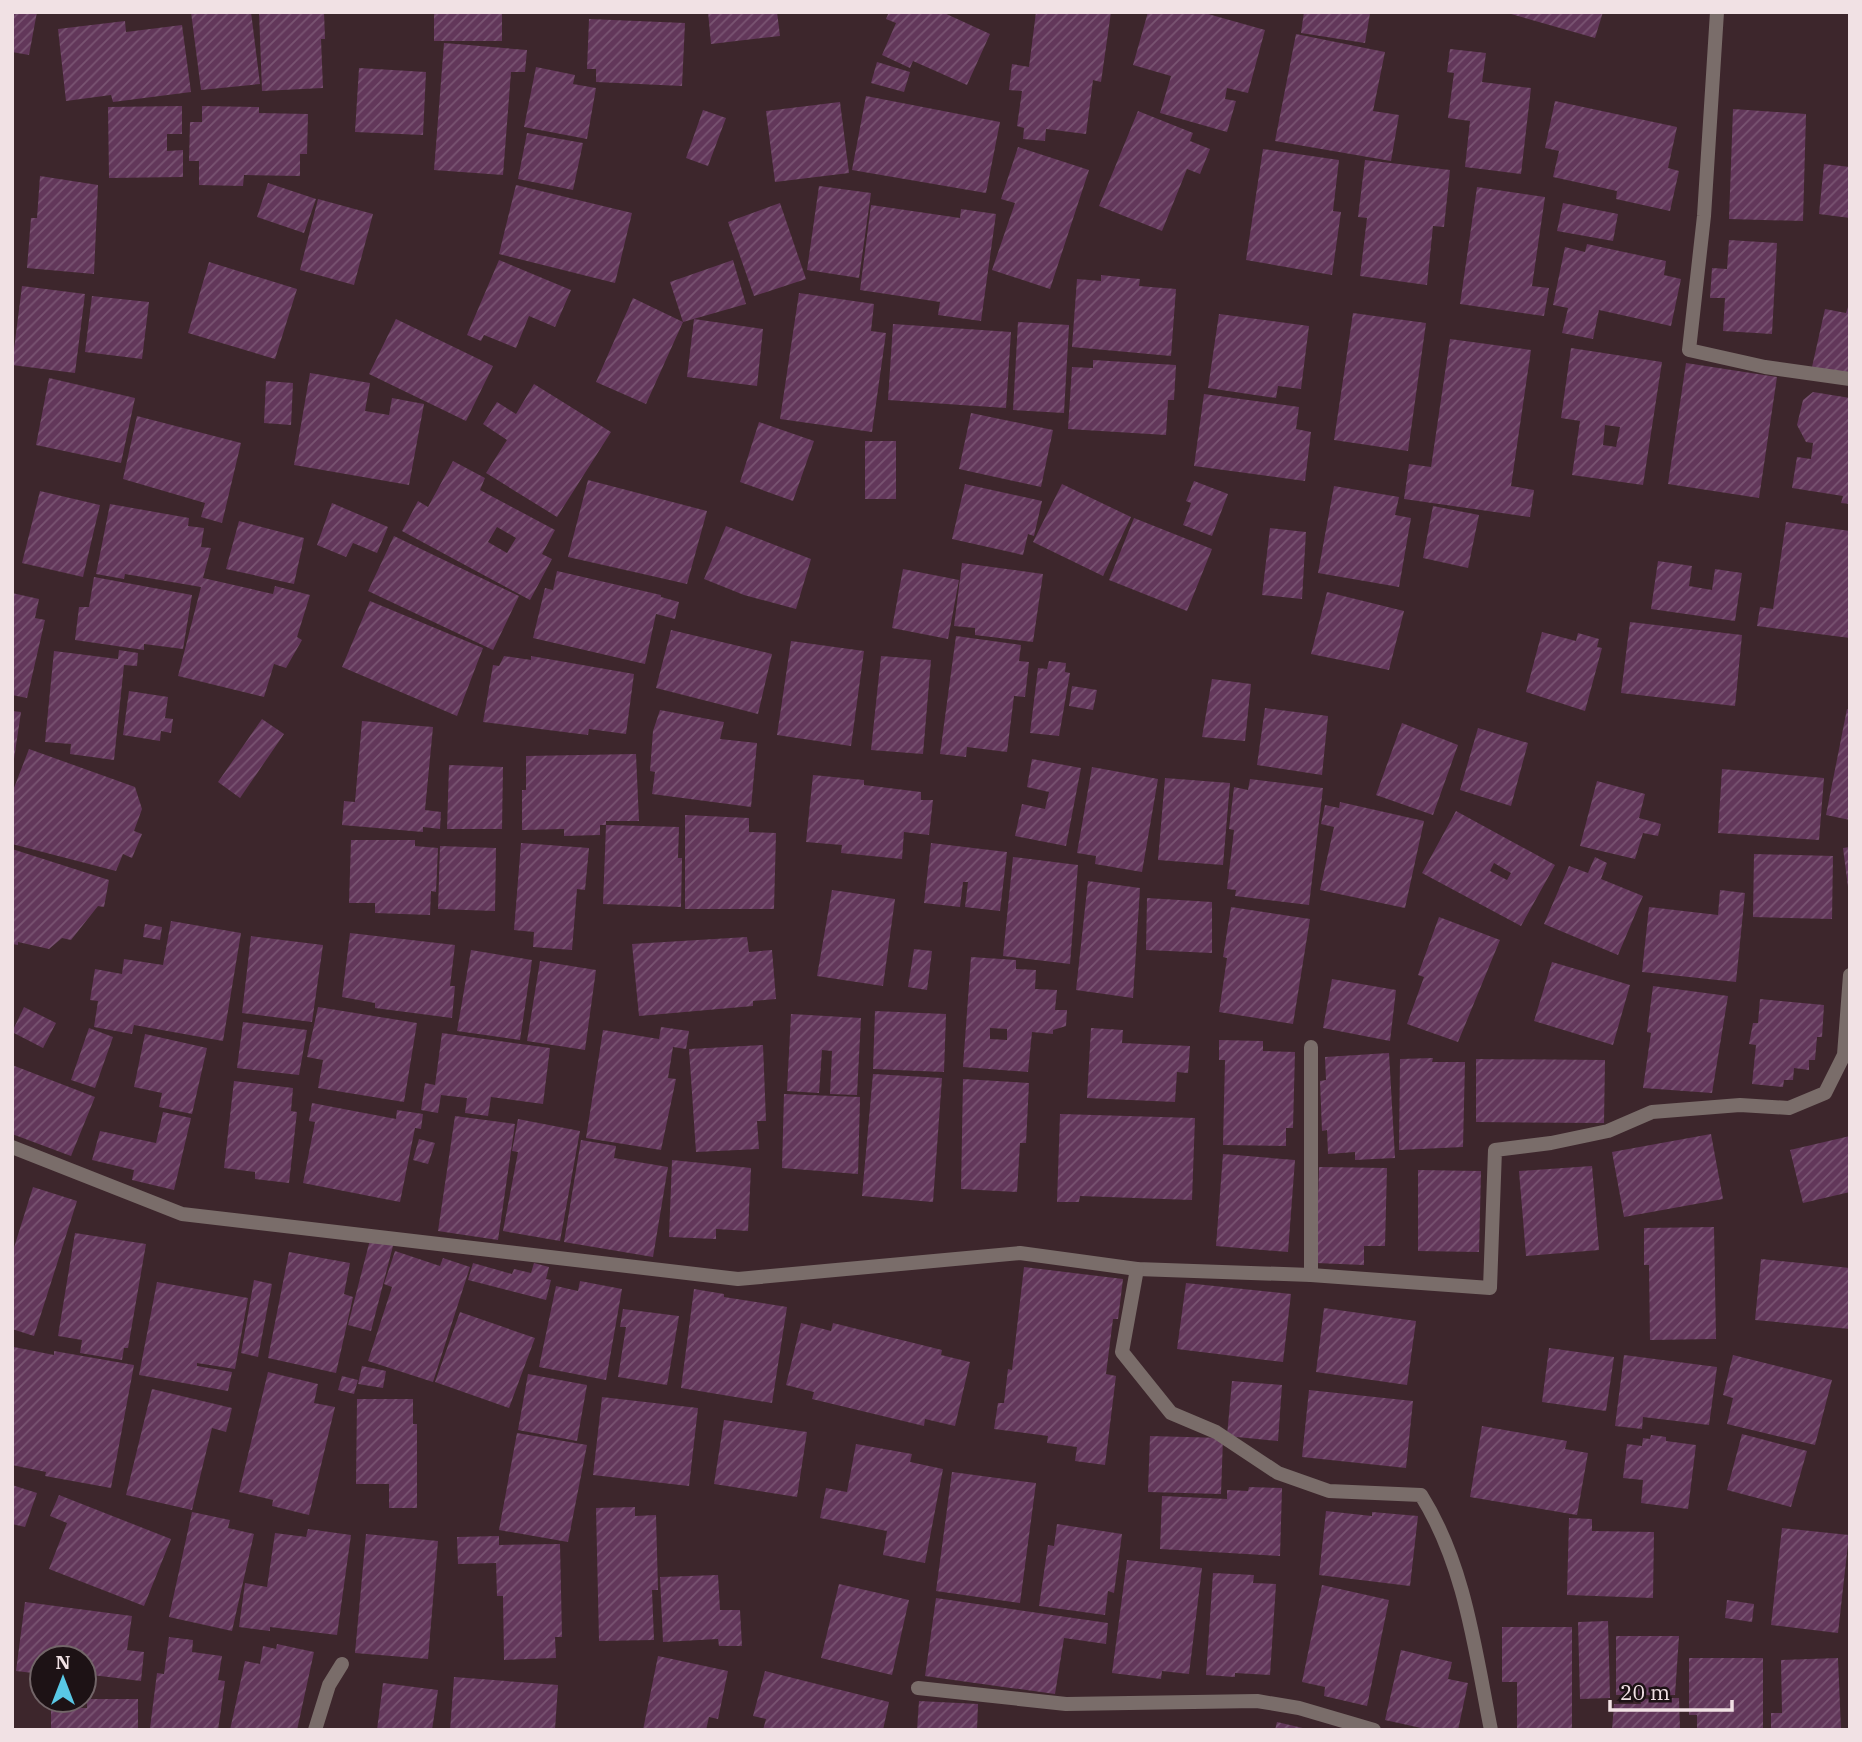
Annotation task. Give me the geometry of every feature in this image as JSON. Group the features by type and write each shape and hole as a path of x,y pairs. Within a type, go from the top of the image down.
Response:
{"street":[{"path":"1717,12 1704,216 1689,350 1765,367 1850,379"},
{"path":"12,1147 182,1214 738,1279 1020,1253 1137,1269 1311,1275 1490,1288 1495,1150 1551,1143 1608,1131 1652,1112 1740,1105 1789,1108 1825,1093 1844,1055 1850,975"},
{"path":"1311,1047 1311,1275"},
{"path":"1137,1269 1122,1352 1171,1413 1216,1432 1278,1473 1329,1491 1420,1495 1437,1522 1453,1563 1475,1642 1491,1730"},
{"path":"315,1730 329,1685 341,1664"},
{"path":"918,1688 1066,1704 1257,1701 1299,1709 1374,1730"}],"building":[{"path":"12,12 37,12 29,55 12,52"},
{"path":"191,12 251,12 260,84 201,90"},
{"path":"259,12 324,12 325,39 321,39 323,88 262,91"},
{"path":"434,12 502,12 502,41 434,41"},
{"path":"708,12 777,12 780,36 711,44"},
{"path":"889,12 942,12 990,34 967,85 913,61 910,68 882,55 896,23 886,19"},
{"path":"1036,12 1111,12 1101,82 1093,80 1086,134 1046,129 1045,141 1023,139 1024,128 1017,126 1022,91 1009,90 1012,64 1029,67"},
{"path":"1148,12 1201,12 1265,30 1248,93 1227,88 1225,99 1236,101 1227,132 1160,113 1171,76 1133,65"},
{"path":"1304,12 1370,13 1365,43 1301,33"},
{"path":"1504,12 1603,12 1595,38"},
{"path":"589,19 685,23 682,86 596,82 596,69 587,69"},
{"path":"125,21 126,32 182,25 191,92 113,102 111,95 66,101 58,29"},
{"path":"1296,34 1385,52 1373,111 1399,115 1391,161 1275,141"},
{"path":"444,43 527,50 525,72 511,72 503,175 434,170"},
{"path":"1450,49 1486,53 1482,82 1531,88 1521,174 1465,167 1470,121 1448,118 1454,73 1447,72"},
{"path":"877,62 910,72 904,92 871,83"},
{"path":"536,67 575,75 573,84 596,88 587,139 524,127"},
{"path":"359,68 426,72 423,135 355,132"},
{"path":"866,96 1000,122 986,193 852,170"},
{"path":"1555,101 1677,127 1668,168 1679,171 1670,211 1616,199 1617,191 1553,177 1559,151 1545,148"},
{"path":"840,102 849,173 775,182 766,111"},
{"path":"182,106 182,134 167,134 167,151 183,150 183,177 109,178 108,107"},
{"path":"202,106 259,107 259,113 308,114 307,154 300,154 300,176 244,175 243,186 199,185 199,161 189,161 190,122 202,122"},
{"path":"1733,109 1806,114 1803,221 1729,219"},
{"path":"703,110 726,118 708,166 686,158"},
{"path":"1138,111 1193,133 1190,141 1210,149 1200,174 1187,169 1162,231 1099,206"},
{"path":"527,133 583,143 573,190 518,179"},
{"path":"1018,147 1089,170 1050,289 992,270 1015,203 1001,199"},
{"path":"1263,149 1339,160 1333,211 1341,212 1332,275 1246,260"},
{"path":"1365,160 1450,170 1444,227 1433,226 1427,285 1360,276 1367,218 1358,217"},
{"path":"1824,164 1850,167 1850,218 1819,214"},
{"path":"40,176 98,185 94,274 27,268 31,218 37,218"},
{"path":"268,183 316,199 304,233 257,217"},
{"path":"516,185 632,213 615,283 499,254"},
{"path":"819,186 871,193 859,278 807,270"},
{"path":"1477,187 1545,197 1532,286 1549,288 1544,316 1460,304"},
{"path":"318,199 373,214 354,285 300,270"},
{"path":"780,203 806,279 754,296 728,222"},
{"path":"1563,203 1618,214 1613,241 1557,231"},
{"path":"871,205 960,218 961,209 996,214 981,321 938,315 940,302 860,290"},
{"path":"1729,240 1777,243 1772,334 1723,331 1725,298 1710,298 1712,268 1727,269"},
{"path":"1587,244 1666,261 1664,275 1681,279 1671,326 1599,310 1593,339 1562,333 1568,308 1553,305 1565,247 1585,252"},
{"path":"499,260 571,290 555,327 529,316 516,348 484,335 481,341 467,335"},
{"path":"733,260 746,304 683,322 670,282"},
{"path":"209,262 297,289 275,359 188,333"},
{"path":"1101,275 1140,279 1139,286 1176,289 1171,356 1072,347 1077,279 1101,281"},
{"path":"22,286 85,294 75,373 12,365"},
{"path":"799,293 874,304 871,331 886,333 872,432 780,419"},
{"path":"92,296 149,302 142,359 85,352"},
{"path":"633,298 683,322 646,404 596,382"},
{"path":"1850,301 1850,375 1812,367 1825,309 1846,313"},
{"path":"1353,313 1426,323 1408,451 1334,440"},
{"path":"1219,314 1309,326 1301,389 1278,386 1276,398 1208,388"},
{"path":"396,319 493,366 466,421 369,374"},
{"path":"694,319 763,329 757,386 687,377"},
{"path":"1018,322 1069,325 1064,413 1013,410"},
{"path":"893,324 1011,332 1006,408 888,400"},
{"path":"1450,339 1531,350 1511,486 1534,490 1530,517 1404,499 1409,464 1431,467"},
{"path":"1571,348 1662,362 1643,485 1572,475 1580,421 1561,418","holes":["1605,425 1620,427 1616,447 1603,445"]},
{"path":"1093,360 1176,365 1174,400 1168,400 1166,435 1068,429 1072,367 1093,368"},
{"path":"1686,363 1777,377 1759,498 1668,484"},
{"path":"310,373 370,383 365,411 389,415 392,398 424,404 409,485 294,465"},
{"path":"49,378 135,398 121,463 36,445"},
{"path":"266,381 293,383 291,425 264,423"},
{"path":"534,384 611,432 557,517 486,473 507,440 483,424 497,402 516,414"},
{"path":"1813,392 1850,398 1850,504 1841,503 1843,496 1792,488 1797,457 1811,459 1813,443 1806,442 1797,425 1803,400"},
{"path":"1204,394 1299,407 1296,429 1311,432 1305,481 1194,466"},
{"path":"971,413 1053,430 1041,487 959,469"},
{"path":"137,416 241,443 222,523 201,517 205,503 123,479"},
{"path":"759,422 814,441 793,501 740,482"},
{"path":"865,441 896,441 896,499 865,499"},
{"path":"453,461 485,478 480,490 555,530 542,554 552,559 530,600 402,531 418,501 428,507","holes":["497,527 516,538 507,553 488,542"]},
{"path":"588,480 707,511 687,584 568,557"},
{"path":"1194,481 1228,494 1212,536 1183,525 1191,503 1186,501"},
{"path":"965,484 1042,501 1034,536 1028,534 1023,555 952,539"},
{"path":"1062,484 1131,517 1103,576 1033,542"},
{"path":"1334,486 1399,497 1395,515 1411,518 1399,587 1318,573"},
{"path":"40,491 100,505 83,577 22,563"},
{"path":"332,503 388,527 377,553 353,543 346,557 317,545"},
{"path":"110,504 189,518 188,526 204,528 201,547 211,548 203,578 273,594 275,586 310,595 297,637 302,640 286,668 274,664 264,697 178,676 201,587 125,574 124,579 96,574"},
{"path":"1433,506 1479,515 1468,568 1423,558"},
{"path":"1134,518 1212,549 1187,611 1109,580"},
{"path":"239,521 304,538 294,584 226,569"},
{"path":"1786,522 1850,531 1850,638 1757,626 1760,607 1773,609"},
{"path":"726,526 811,559 796,609 744,595 704,579"},
{"path":"1270,528 1306,532 1302,599 1262,595"},
{"path":"394,536 519,596 493,650 368,591"},
{"path":"1658,561 1692,566 1689,586 1712,590 1715,569 1742,573 1735,621 1651,609"},
{"path":"962,563 1043,574 1033,642 975,635 975,628 954,626"},
{"path":"903,569 959,580 948,639 892,628"},
{"path":"557,571 661,595 679,602 675,619 656,614 645,664 533,638 545,588 553,590"},
{"path":"94,577 192,595 183,649 144,644 144,650 75,640 79,607 89,607"},
{"path":"1327,592 1404,611 1389,670 1311,654"},
{"path":"12,593 39,599 35,618 45,620 27,698 12,695"},
{"path":"370,601 483,648 457,716 342,667"},
{"path":"1630,622 1742,635 1735,706 1621,693"},
{"path":"671,630 772,654 758,714 656,688"},
{"path":"1542,632 1576,641 1578,633 1599,639 1597,647 1602,648 1585,711 1526,692"},
{"path":"956,636 1021,645 1019,661 1029,662 1025,697 1014,696 1007,752 967,747 966,757 940,754"},
{"path":"791,641 864,651 851,746 777,735"},
{"path":"119,650 138,653 137,666 124,665 114,760 70,754 71,744 45,742 54,651 118,659"},
{"path":"504,656 531,660 531,656 634,674 626,734 589,729 588,735 483,722 493,665 499,666"},
{"path":"881,656 931,660 923,754 871,750"},
{"path":"1049,661 1066,663 1065,672 1070,673 1059,736 1030,733 1038,668 1047,669"},
{"path":"1212,679 1251,684 1245,741 1202,737"},
{"path":"1072,686 1097,690 1093,710 1069,706"},
{"path":"129,691 168,697 165,718 173,719 171,733 161,731 160,741 123,735"},
{"path":"1265,708 1328,716 1322,775 1257,765"},
{"path":"1847,709 1850,710 1850,820 1826,815"},
{"path":"660,710 724,722 720,739 757,743 751,807 652,794 655,772 650,771 653,731"},
{"path":"12,711 21,712 14,759 12,759"},
{"path":"262,719 284,734 240,798 218,782"},
{"path":"362,721 433,727 425,810 441,812 440,829 423,827 423,832 342,825 344,801 355,802"},
{"path":"1402,723 1458,745 1433,815 1376,795"},
{"path":"1478,728 1528,743 1511,806 1460,790"},
{"path":"29,749 135,787 142,809 134,831 142,834 132,858 123,854 116,871 12,844 12,793"},
{"path":"636,754 639,821 606,821 606,825 600,825 600,835 564,836 564,829 522,830 522,790 526,790 526,756"},
{"path":"1032,759 1081,768 1066,846 1015,836 1022,804 1045,809 1049,792 1027,787"},
{"path":"449,765 503,767 502,829 447,829"},
{"path":"1092,767 1158,779 1142,872 1095,864 1096,856 1077,853"},
{"path":"1722,769 1824,778 1819,840 1718,833"},
{"path":"813,775 864,780 864,785 921,792 921,800 933,800 929,835 904,832 902,859 841,853 842,845 806,842"},
{"path":"1165,778 1230,783 1223,865 1158,860"},
{"path":"1250,779 1323,788 1309,905 1235,896 1236,890 1227,889 1234,830 1229,829 1234,787 1248,790"},
{"path":"1597,781 1645,794 1639,818 1661,824 1658,836 1643,833 1635,859 1580,846"},
{"path":"1340,802 1424,821 1405,908 1320,890 1334,827 1321,824 1325,805 1339,808"},
{"path":"1456,811 1555,865 1521,926 1422,873","holes":["1494,863 1511,873 1507,880 1490,871"]},
{"path":"685,815 749,818 749,832 776,833 774,909 685,909"},
{"path":"606,825 679,827 678,858 682,858 681,907 603,904"},
{"path":"351,840 415,840 415,846 438,848 436,892 431,891 430,915 375,913 375,903 349,903"},
{"path":"521,843 589,848 585,890 577,889 572,950 533,947 534,932 514,930"},
{"path":"931,843 1007,852 1000,911 965,907 968,882 963,882 960,907 924,903"},
{"path":"440,846 496,848 495,911 438,909"},
{"path":"1850,847 1850,886 1848,887 1843,848"},
{"path":"12,849 109,880 104,907 98,906 71,940 62,938 49,949 18,942 18,945 12,944"},
{"path":"1754,854 1833,856 1832,919 1753,917"},
{"path":"1013,857 1078,865 1070,964 1003,956"},
{"path":"1595,857 1607,863 1601,879 1643,896 1618,955 1544,924 1569,866 1588,873"},
{"path":"1088,881 1140,888 1133,998 1076,990"},
{"path":"832,890 895,899 883,986 817,976"},
{"path":"1720,890 1745,893 1736,982 1642,972 1649,907 1718,915"},
{"path":"1147,898 1212,902 1212,953 1146,950"},
{"path":"1231,907 1310,919 1293,1024 1219,1012 1227,958 1223,957"},
{"path":"1439,917 1500,940 1458,1042 1407,1024 1424,977 1418,975"},
{"path":"171,921 241,933 223,1041 134,1025 132,1034 94,1027 98,1001 90,1000 95,969 122,974 124,959 163,965"},
{"path":"145,924 162,927 160,940 143,937"},
{"path":"350,933 455,945 450,986 455,986 452,1018 375,1008 375,1003 342,997"},
{"path":"251,936 323,945 312,1022 242,1013"},
{"path":"747,937 749,952 772,950 776,999 753,1001 753,1006 639,1016 632,944"},
{"path":"914,949 932,951 927,990 908,987"},
{"path":"471,950 532,960 520,1040 457,1031"},
{"path":"971,957 1016,960 1016,969 1036,970 1035,989 1057,990 1055,1010 1067,1010 1066,1026 1053,1030 1053,1034 1032,1032 1028,1072 963,1067","holes":["990,1028 1007,1029 1007,1040 990,1039"]},
{"path":"540,961 596,970 585,1050 527,1041"},
{"path":"1552,962 1630,985 1613,1045 1534,1021"},
{"path":"1332,979 1396,990 1390,1041 1323,1028"},
{"path":"1653,986 1728,996 1712,1093 1643,1088 1651,1033 1647,1032"},
{"path":"1760,999 1824,1005 1822,1037 1817,1037 1815,1060 1809,1060 1809,1070 1794,1068 1793,1080 1784,1080 1783,1087 1752,1084 1756,1045 1749,1044 1753,1023 1758,1023"},
{"path":"24,1007 56,1023 43,1048 12,1032"},
{"path":"318,1007 417,1023 404,1102 318,1088 323,1060 307,1057"},
{"path":"875,1011 946,1014 944,1072 873,1069"},
{"path":"791,1014 861,1018 857,1095 830,1094 832,1051 822,1050 819,1093 787,1091"},
{"path":"243,1022 307,1030 299,1075 237,1068"},
{"path":"661,1027 689,1031 686,1049 673,1047 668,1078 676,1079 661,1150 586,1138 603,1030 659,1039"},
{"path":"89,1028 113,1037 95,1088 71,1080"},
{"path":"1091,1028 1123,1030 1122,1043 1190,1046 1188,1073 1177,1072 1175,1102 1087,1098"},
{"path":"442,1033 550,1048 543,1104 491,1097 488,1116 465,1113 467,1098 441,1095 438,1113 421,1110 425,1083 435,1085"},
{"path":"145,1034 207,1048 192,1114 159,1107 162,1093 134,1087"},
{"path":"1219,1040 1263,1041 1263,1051 1295,1052 1293,1128 1286,1128 1286,1146 1223,1145 1225,1060 1219,1060"},
{"path":"763,1045 766,1121 757,1121 759,1149 696,1152 689,1049"},
{"path":"1389,1053 1395,1158 1355,1160 1355,1152 1328,1154 1327,1130 1322,1131 1320,1081 1326,1080 1325,1057"},
{"path":"1433,1058 1432,1062 1465,1062 1463,1147 1399,1150 1400,1059"},
{"path":"1476,1059 1605,1060 1604,1123 1476,1122"},
{"path":"12,1065 95,1097 71,1156 12,1134"},
{"path":"873,1074 942,1078 933,1202 862,1196"},
{"path":"963,1079 1029,1083 1026,1143 1020,1143 1017,1192 961,1189"},
{"path":"234,1081 293,1088 291,1111 297,1112 289,1183 255,1179 255,1172 224,1168"},
{"path":"784,1094 860,1097 858,1174 782,1168"},
{"path":"312,1103 396,1119 397,1110 423,1114 421,1129 415,1128 400,1202 303,1183 315,1122 309,1121"},
{"path":"163,1112 191,1118 174,1190 132,1180 134,1170 92,1160 100,1131 156,1143"},
{"path":"1060,1114 1195,1118 1192,1200 1080,1196 1079,1202 1057,1202"},
{"path":"455,1116 515,1124 498,1240 438,1231"},
{"path":"518,1119 580,1131 560,1241 503,1231 518,1152 512,1151"},
{"path":"1711,1134 1723,1199 1624,1217 1612,1152"},
{"path":"1850,1136 1850,1192 1803,1203 1790,1150"},
{"path":"419,1139 435,1143 428,1164 413,1160"},
{"path":"581,1140 616,1146 614,1158 668,1167 653,1257 564,1242"},
{"path":"1223,1154 1295,1160 1288,1252 1216,1246"},
{"path":"672,1160 751,1168 748,1231 716,1229 716,1239 669,1237"},
{"path":"1592,1166 1599,1250 1526,1256 1519,1171"},
{"path":"1319,1167 1387,1168 1385,1246 1364,1246 1364,1265 1316,1263"},
{"path":"1418,1170 1481,1171 1479,1252 1418,1251"},
{"path":"33,1187 77,1201 34,1336 12,1329 12,1254"},
{"path":"1714,1227 1716,1339 1650,1340 1649,1265 1644,1265 1644,1228"},
{"path":"75,1233 146,1244 128,1348 124,1348 122,1360 80,1353 82,1340 58,1336"},
{"path":"371,1236 394,1242 371,1331 348,1325"},
{"path":"395,1251 440,1266 443,1258 470,1267 433,1382 368,1361 392,1287 384,1284"},
{"path":"289,1252 350,1263 344,1294 353,1297 336,1373 268,1358"},
{"path":"1761,1259 1850,1268 1850,1329 1755,1320"},
{"path":"473,1263 512,1274 514,1269 531,1273 534,1263 549,1267 546,1279 551,1280 546,1300 468,1280"},
{"path":"1024,1267 1123,1279 1118,1319 1113,1319 1106,1374 1116,1376 1105,1465 1075,1461 1077,1447 1047,1443 1048,1436 994,1429 998,1403 1004,1403 1008,1369 1012,1370"},
{"path":"254,1280 272,1284 258,1357 241,1353"},
{"path":"580,1281 622,1289 606,1380 539,1367 556,1286 578,1291"},
{"path":"157,1282 248,1298 235,1369 197,1363 197,1366 232,1372 228,1391 139,1375"},
{"path":"1186,1283 1291,1294 1283,1362 1177,1349"},
{"path":"694,1289 724,1294 724,1297 787,1307 772,1403 681,1388"},
{"path":"1324,1308 1416,1321 1407,1385 1316,1372"},
{"path":"623,1309 679,1316 667,1385 618,1377 626,1327 620,1327"},
{"path":"460,1312 535,1338 509,1408 435,1382"},
{"path":"801,1323 831,1331 833,1323 942,1350 941,1355 970,1362 955,1426 925,1419 924,1426 812,1399 814,1392 786,1385"},
{"path":"14,1347 134,1365 111,1488 45,1476 46,1472 12,1465"},
{"path":"1549,1348 1614,1357 1606,1411 1542,1402"},
{"path":"1624,1355 1717,1367 1709,1425 1643,1417 1642,1429 1615,1426"},
{"path":"1733,1355 1832,1380 1815,1445 1727,1424 1733,1398 1723,1395"},
{"path":"362,1366 386,1371 383,1388 358,1384"},
{"path":"268,1372 318,1384 314,1403 335,1407 309,1515 272,1506 273,1500 239,1492"},
{"path":"528,1374 587,1385 577,1441 518,1430"},
{"path":"342,1376 358,1380 354,1394 338,1390"},
{"path":"1232,1381 1282,1385 1278,1441 1227,1436"},
{"path":"152,1389 232,1408 226,1432 212,1428 192,1510 126,1495"},
{"path":"1309,1390 1413,1401 1406,1468 1302,1457"},
{"path":"602,1397 698,1408 689,1486 593,1475"},
{"path":"357,1399 413,1399 413,1424 417,1424 417,1508 389,1508 389,1484 356,1484"},
{"path":"724,1420 807,1432 797,1497 714,1484"},
{"path":"1482,1426 1567,1441 1565,1449 1588,1453 1577,1515 1470,1497"},
{"path":"517,1433 587,1445 568,1542 499,1530"},
{"path":"1742,1434 1807,1451 1791,1507 1727,1490"},
{"path":"1651,1435 1666,1437 1666,1441 1696,1445 1688,1509 1641,1503 1643,1480 1623,1478 1627,1444 1642,1446 1643,1438 1650,1439"},
{"path":"1150,1436 1223,1438 1221,1494 1148,1492"},
{"path":"856,1444 912,1454 910,1462 943,1469 925,1563 883,1555 887,1531 820,1518 826,1488 847,1492"},
{"path":"952,1472 1036,1483 1020,1603 936,1591"},
{"path":"12,1485 37,1493 25,1527 12,1524"},
{"path":"1249,1487 1282,1488 1280,1556 1160,1549 1162,1496 1227,1499 1227,1490 1248,1491"},
{"path":"59,1495 171,1539 144,1606 49,1569 67,1523 50,1516"},
{"path":"635,1507 635,1516 656,1515 658,1590 652,1590 654,1640 599,1641 596,1508"},
{"path":"1326,1511 1372,1516 1372,1512 1418,1516 1410,1586 1319,1575"},
{"path":"192,1512 230,1520 228,1528 254,1534 232,1631 169,1617"},
{"path":"1569,1518 1592,1519 1592,1531 1654,1532 1653,1598 1567,1595"},
{"path":"1057,1524 1122,1534 1114,1593 1108,1591 1105,1615 1039,1606 1048,1545 1054,1546"},
{"path":"1782,1528 1849,1535 1838,1633 1771,1625"},
{"path":"308,1529 351,1535 337,1635 270,1627 270,1631 239,1627 245,1583 267,1587 275,1533 306,1537"},
{"path":"366,1534 438,1541 428,1659 355,1653"},
{"path":"499,1536 499,1545 560,1544 562,1637 555,1637 556,1658 504,1660 503,1596 497,1596 496,1563 458,1564 457,1537"},
{"path":"1127,1560 1202,1568 1189,1674 1162,1671 1161,1679 1112,1673"},
{"path":"1213,1573 1254,1575 1253,1583 1276,1584 1270,1675 1206,1675"},
{"path":"718,1575 720,1610 740,1610 742,1646 719,1646 718,1639 663,1642 660,1577"},
{"path":"839,1584 909,1600 892,1675 821,1658"},
{"path":"1322,1585 1389,1600 1367,1706 1324,1696 1325,1687 1302,1682"},
{"path":"936,1598 1108,1623 1106,1644 1064,1638 1055,1694 925,1676"},
{"path":"1727,1600 1754,1604 1752,1622 1725,1618"},
{"path":"25,1602 132,1616 127,1650 144,1652 141,1681 98,1676 98,1644 28,1644 28,1672 16,1671"},
{"path":"1608,1621 1610,1698 1580,1699 1578,1622"},
{"path":"1502,1627 1572,1627 1572,1730 1517,1730 1517,1682 1502,1682"},
{"path":"1616,1636 1679,1636 1675,1695 1616,1695"},
{"path":"169,1637 193,1640 192,1652 222,1656 218,1680 225,1681 218,1730 150,1728 157,1673 164,1674"},
{"path":"277,1644 314,1652 297,1730 230,1730 245,1661 260,1664 263,1646 276,1649"},
{"path":"1401,1650 1452,1662 1448,1679 1468,1683 1458,1730 1430,1730 1385,1720"},
{"path":"658,1656 728,1671 718,1719 709,1717 706,1730 643,1730"},
{"path":"1689,1658 1763,1658 1763,1730 1697,1730 1697,1715 1689,1715"},
{"path":"1838,1658 1841,1730 1771,1730 1771,1713 1782,1713 1781,1660"},
{"path":"765,1671 889,1702 883,1730 763,1730 766,1719 753,1716"},
{"path":"454,1677 558,1685 555,1730 450,1730"},
{"path":"383,1683 438,1690 432,1730 377,1730"},
{"path":"1679,1698 1680,1730 1612,1730 1614,1704 1641,1704 1640,1699"},
{"path":"98,1699 138,1699 138,1730 51,1730 51,1714 98,1714"},
{"path":"919,1701 978,1704 977,1730 917,1730"},
{"path":"1277,1722 1307,1729 1307,1730 1275,1730"}]}
